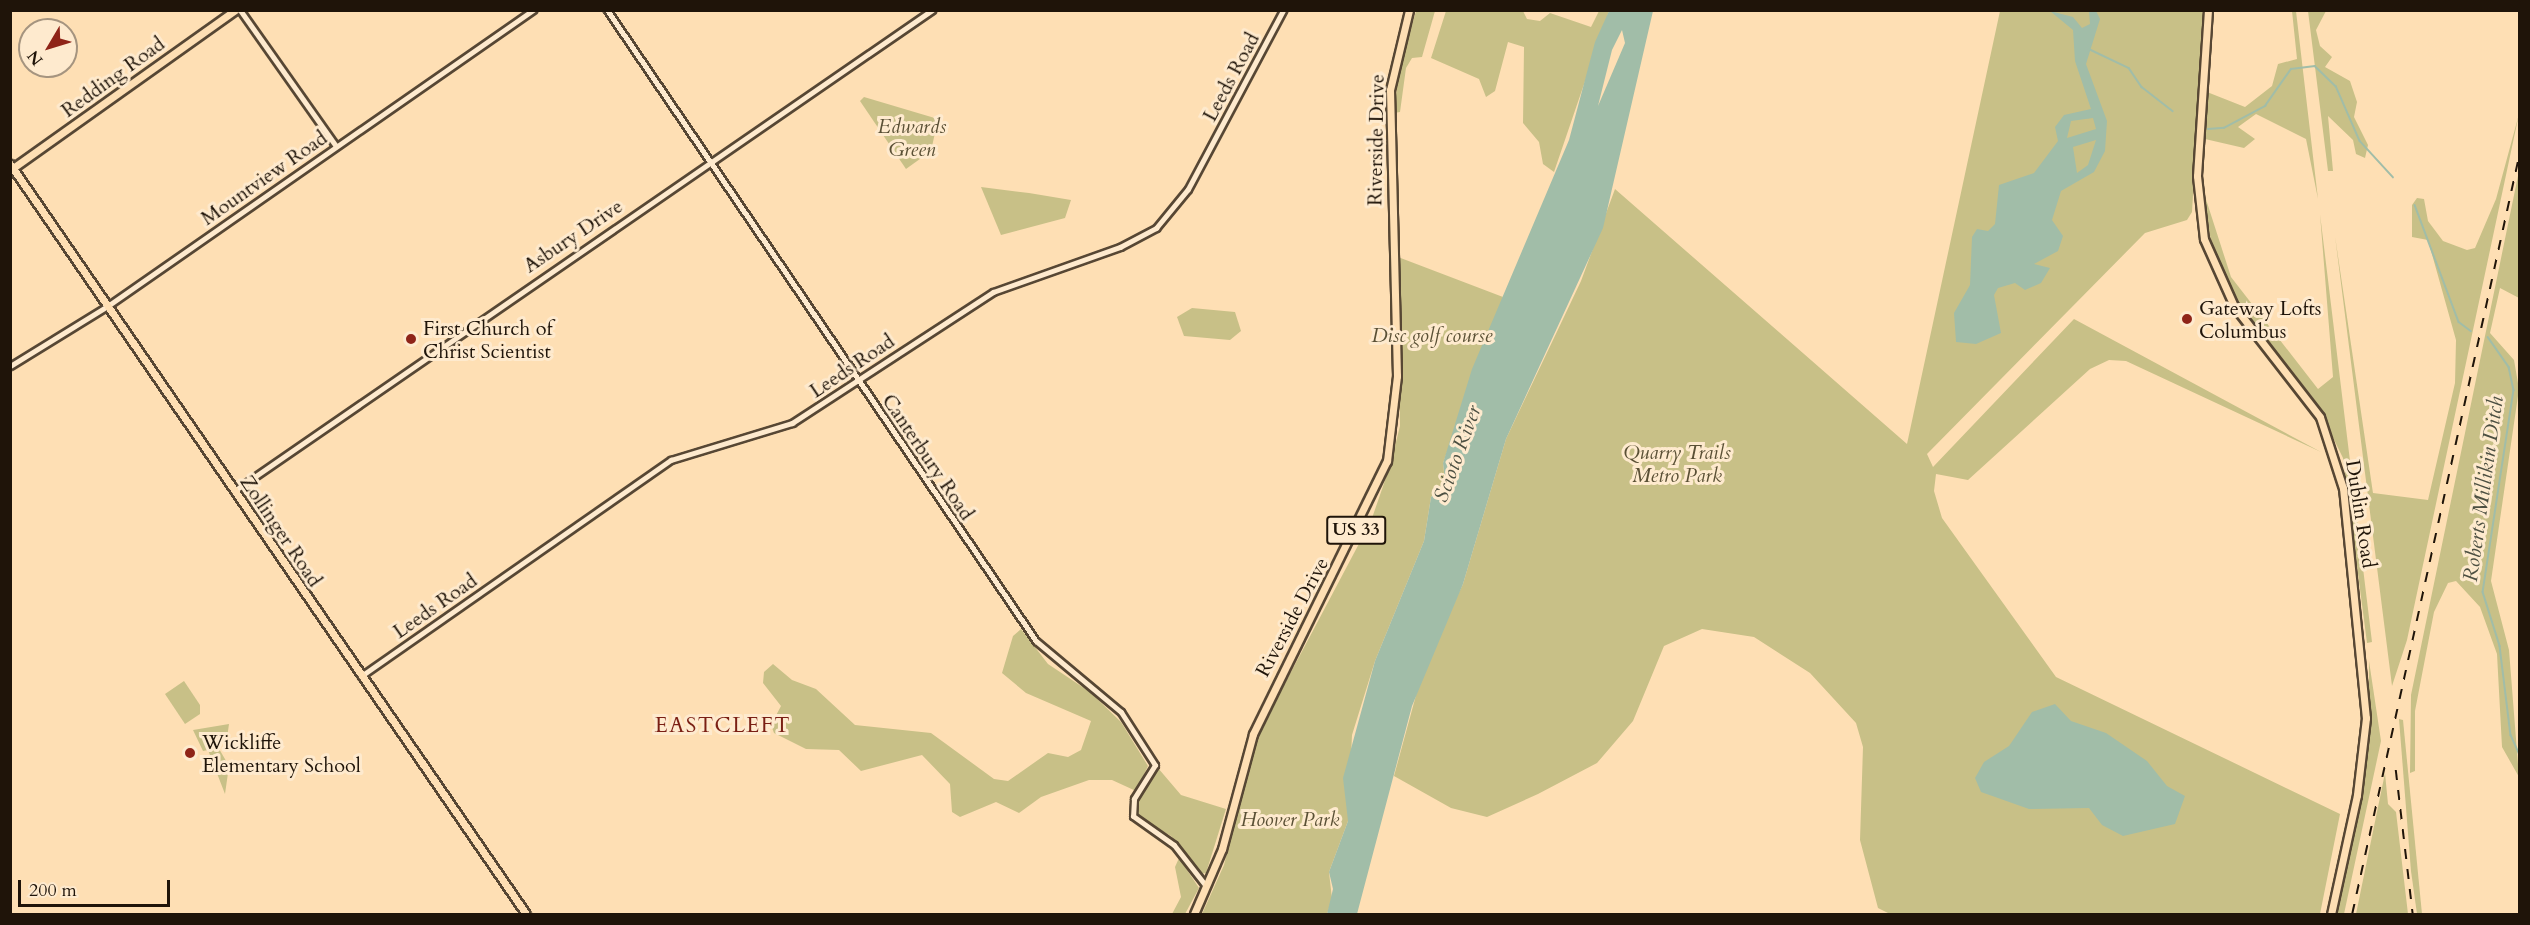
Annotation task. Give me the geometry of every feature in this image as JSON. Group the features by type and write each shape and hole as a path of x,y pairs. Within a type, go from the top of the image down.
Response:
{"main road":[{"name":"Redding Road","path":"11,168 235,10"},
{"name":"Riverside Drive","path":"1194,915 1207,888 1252,734 1387,461 1396,376 1390,90 1410,10"},
{"name":"Dublin Road","path":"2208,10 2196,184 2204,239 2234,306 2320,417 2343,489 2366,718 2357,795 2331,915"},
{"name":"Zollinger Road","path":"11,168 109,305 526,915"}],"street":[{"path":"240,10 336,146"},
{"name":"Mountview Road","path":"10,366 109,305 534,10"},
{"name":"Canterbury Road","path":"607,10 1036,641 1121,712 1155,765 1134,799 1133,816 1174,845 1207,888"},
{"name":"Asbury Drive","path":"234,491 709,161 932,10"},
{"name":"Leeds Road","path":"361,676 671,460 776,430 993,292 1133,242 1168,218 1283,10"}],"green space":[{"path":"1416,11 1435,11 1422,57 1412,58 1406,68 1400,112 1394,113 1399,70"},
{"path":"1446,11 1523,11 1527,19 1540,21 1550,13 1591,27 1599,11 1609,11 1554,172 1543,164 1539,142 1523,123 1524,47 1508,42 1495,91 1486,97 1479,79 1431,58"},
{"name":"Quarry Trails Metro Park","path":"2000,11 2204,11 2192,212 2187,220 2145,233 1927,454 1933,467 2074,319 2321,452 2126,361 2109,360 2090,369 1968,480 1936,474 1934,491 1942,518 2056,677 2340,814 2320,914 1890,914 1878,908 1860,840 1863,747 1856,723 1810,673 1754,637 1702,629 1664,646 1633,721 1597,763 1538,794 1487,817 1451,808 1394,776 1424,666 1463,584 1506,439 1581,281 1615,189 1907,444"},
{"path":"2292,11 2296,11 2318,199 2306,139 2256,114 2238,127 2255,139 2244,148 2205,139 2207,92 2245,107 2272,86 2278,64 2297,59"},
{"path":"2308,11 2326,11 2316,30 2320,46 2332,57 2325,67 2350,81 2357,102 2354,117 2368,145 2365,158 2356,154 2353,140 2328,116 2333,171 2328,171"},
{"name":"Edwards Green","path":"864,97 938,119 931,151 906,169 860,101"},
{"path":"2519,114 2407,640 2392,686 2335,236 2373,493 2428,500 2455,383 2456,340 2428,240 2412,237 2412,205 2417,198 2424,199 2428,221 2443,241 2467,250 2475,248 2496,199"},
{"path":"2519,171 2519,298 2500,288 2490,333 2514,360 2519,389 2491,581 2509,650 2519,777 2502,747 2497,654 2480,607 2456,581 2448,583 2434,612 2415,711 2415,771 2410,773 2411,695"},
{"path":"981,187 1071,200 1065,218 1001,235"},
{"path":"2203,190 2231,277 2318,389 2333,377 2320,214 2372,642 2367,643 2343,458 2314,399 2232,295 2213,255"},
{"name":"Hoover Park","path":"1398,257 1503,297 1443,463 1445,481 1431,497 1424,541 1375,661 1352,735 1348,821 1329,872 1332,899 1327,914 1202,914 1224,865 1255,740 1371,521 1390,466 1400,426"},
{"path":"1192,308 1235,312 1241,331 1230,340 1184,336 1177,317"},
{"path":"1021,629 1048,664 1090,692 1121,722 1148,766 1136,791 1112,780 1089,780 1041,797 1019,813 996,802 960,817 952,812 950,784 922,755 861,771 839,750 806,749 774,733 771,725 781,706 763,683 764,672 773,664 792,680 816,689 855,725 931,733 994,779 1008,781 1048,753 1068,757 1081,750 1091,721 1026,693 1002,673 1013,636"},
{"path":"2369,661 2381,741 2344,914 2336,914 2369,740"},
{"path":"184,681 200,705 200,714 185,724 165,694"},
{"path":"2399,719 2403,720 2422,914 2417,914 2411,871"},
{"path":"229,724 227,738 218,747 229,766 225,794 208,750 203,751 193,730"},
{"path":"1158,768 1181,795 1226,809 1206,873 1200,874 1171,836 1137,816 1136,804"},
{"path":"2385,773 2388,804 2396,812 2408,914 2356,914"},
{"path":"1179,858 1199,888 1185,914 1172,914 1181,897 1175,867"}],"water":[{"name":"Scioto River","path":"1609,11 1653,11 1603,228 1506,439 1463,584 1412,706 1357,914 1327,914 1333,889 1329,872 1348,821 1343,778 1375,661 1424,541 1431,497 1445,481 1443,463 1472,369 1569,140 1595,42","holes":["1622,30 1625,43 1598,106 1612,50"]},
{"path":"2050,11 2073,17 2082,28 2090,24 2089,11 2096,11 2100,19 2086,64 2107,121 2105,151 2094,172 2061,191 2052,220 2063,236 2058,251 2034,264 2050,268 2041,283 2025,290 2015,283 1998,288 1994,295 2001,333 1976,344 1956,342 1954,313 1970,285 1972,237 1977,229 1988,231 1995,224 1999,185 2034,173 2058,141 2055,127 2064,115 2091,109 2075,61 2073,30","holes":["2093,118 2096,129 2067,138 2071,121","2096,140 2088,165 2077,173 2073,147"]},
{"path":"2055,704 2071,721 2106,733 2147,761 2167,786 2185,796 2175,824 2123,836 2102,825 2089,808 2029,809 1981,792 1975,778 1984,762 2009,746 2032,712"}],"waterway":[{"name":"Roberts Millikin Ditch","path":"2089,49 2129,68 2142,87 2173,111"},
{"name":"Roberts Millikin Ditch","path":"2208,129 2224,128 2265,106 2291,69 2315,66 2336,86 2360,141 2393,177"},
{"name":"Roberts Millikin Ditch","path":"2415,205 2459,322 2471,331"},
{"name":"Roberts Millikin Ditch","path":"2488,337 2509,367 2514,390 2483,592 2500,646 2511,735 2520,755"}],"railway":[{"path":"2352,914 2520,151"},
{"path":"2396,770 2413,914"}],"place":[{"name":"Gateway Lofts Columbus","path":"2187,319"},
{"name":"First Church of Christ Scientist","path":"411,339"},
{"name":"Wickliffe Elementary School","path":"190,753"}],"district":[{"name":"EASTCLEFT","path":"723,726"}],"park label":[{"name":"Disc golf course","path":"1432,335"}]}
